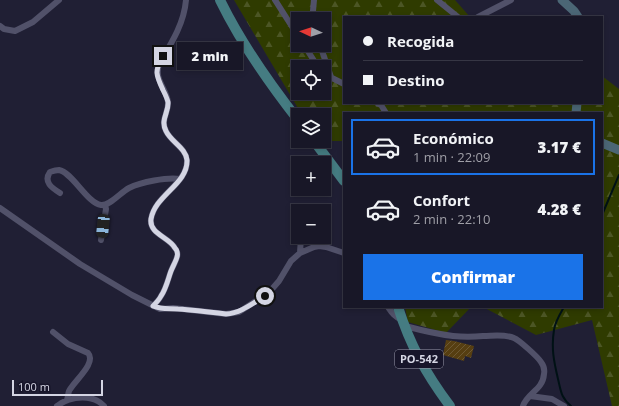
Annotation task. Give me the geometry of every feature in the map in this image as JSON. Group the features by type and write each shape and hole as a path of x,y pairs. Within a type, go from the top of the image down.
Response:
{"main road":[{"path":"220,0 237,32 258,65 291,110"},
{"path":"319,148 343,180"},
{"name":"PO-542","path":"398,308 416,354 450,406"}],"street":[{"path":"0,26 4,29 15,31 33,22 59,0"},
{"path":"153,306 161,297 177,256 176,248 167,239 153,229 151,220 157,205 180,180 187,160 183,151 170,138 164,125 168,103 158,80 157,69 158,64 177,33 184,14 186,0"},
{"path":"275,0 291,25"},
{"path":"313,12 314,0"},
{"path":"437,0 457,16"},
{"path":"480,16 511,0"},
{"path":"562,0 577,16"},
{"path":"331,77 343,83"},
{"path":"379,104 385,112"},
{"path":"603,144 619,150"},
{"path":"60,193 50,185 48,178 50,172 58,170 67,174 80,188 100,205 109,203 128,188 138,184 174,178 180,180"},
{"path":"101,240 106,209 105,205"},
{"path":"0,208 80,264 132,295 160,309 173,308 226,314 239,312 265,296 279,281 291,261 300,253 319,246 343,253"},
{"path":"300,253 301,244"},
{"path":"389,308 403,323 426,332 453,336 500,336 518,340 540,360 544,367 542,383 525,401 524,406"},
{"path":"53,332 68,344 90,355 89,364 69,390 67,400"},
{"path":"530,396 552,399 564,406"},
{"path":"57,406 67,400 75,398 90,398 100,402 104,406"}],"green space":[{"path":"234,0 455,0 469,16 343,16 343,104 603,104 603,77 619,89 619,406 612,406 592,320 536,335 485,308 603,308 603,112 343,112 343,141 331,141 331,108 298,108 293,100 331,100 331,60 291,60 291,96"},
{"path":"405,308 470,308 446,333 408,322"}],"building":[{"path":"446,340 474,346 471,358 465,356 464,361 443,355"}],"waterway":[{"path":"603,213 619,175"},
{"path":"563,308 555,327 553,337 553,355 563,397 571,406"}],"route":[{"path":"163,56 158,64 157,75 168,103 164,125 170,138 180,147 186,155 187,160 184,173 180,180 157,205 151,220 153,229 167,239 177,251 177,256 161,297 153,306 160,309 173,308 226,314 239,312 265,296"}]}
